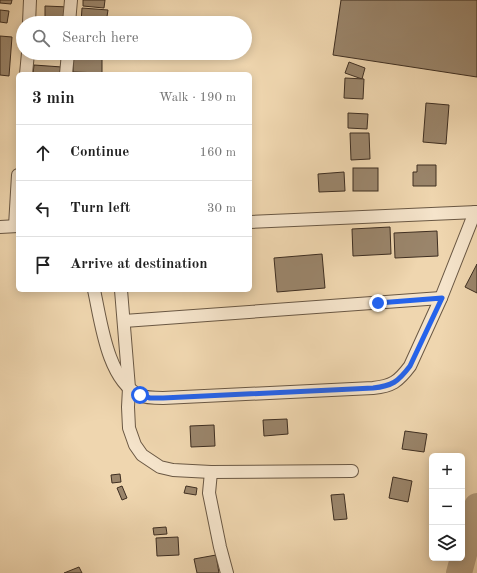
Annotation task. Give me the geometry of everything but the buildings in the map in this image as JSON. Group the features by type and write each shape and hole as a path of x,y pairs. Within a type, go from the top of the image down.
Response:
{"street":[{"path":"29,16 30,0"},
{"path":"70,16 71,0"},
{"path":"26,72 27,60"},
{"path":"66,72 67,60"},
{"path":"94,292 110,355 122,379 129,388 140,395 150,398 163,398 386,387 402,376 410,366 442,298 476,212 252,222"},
{"path":"0,227 16,226"},
{"path":"121,292 129,388 129,428 135,445 142,455 152,463 166,468 211,472 352,471"},
{"path":"124,321 442,298"},
{"path":"211,472 209,493 227,573"}],"waterway":[{"path":"459,573 477,506"}],"route":[{"path":"140,395 150,398 163,398 386,387 402,376 410,366 442,298 378,303"}]}
